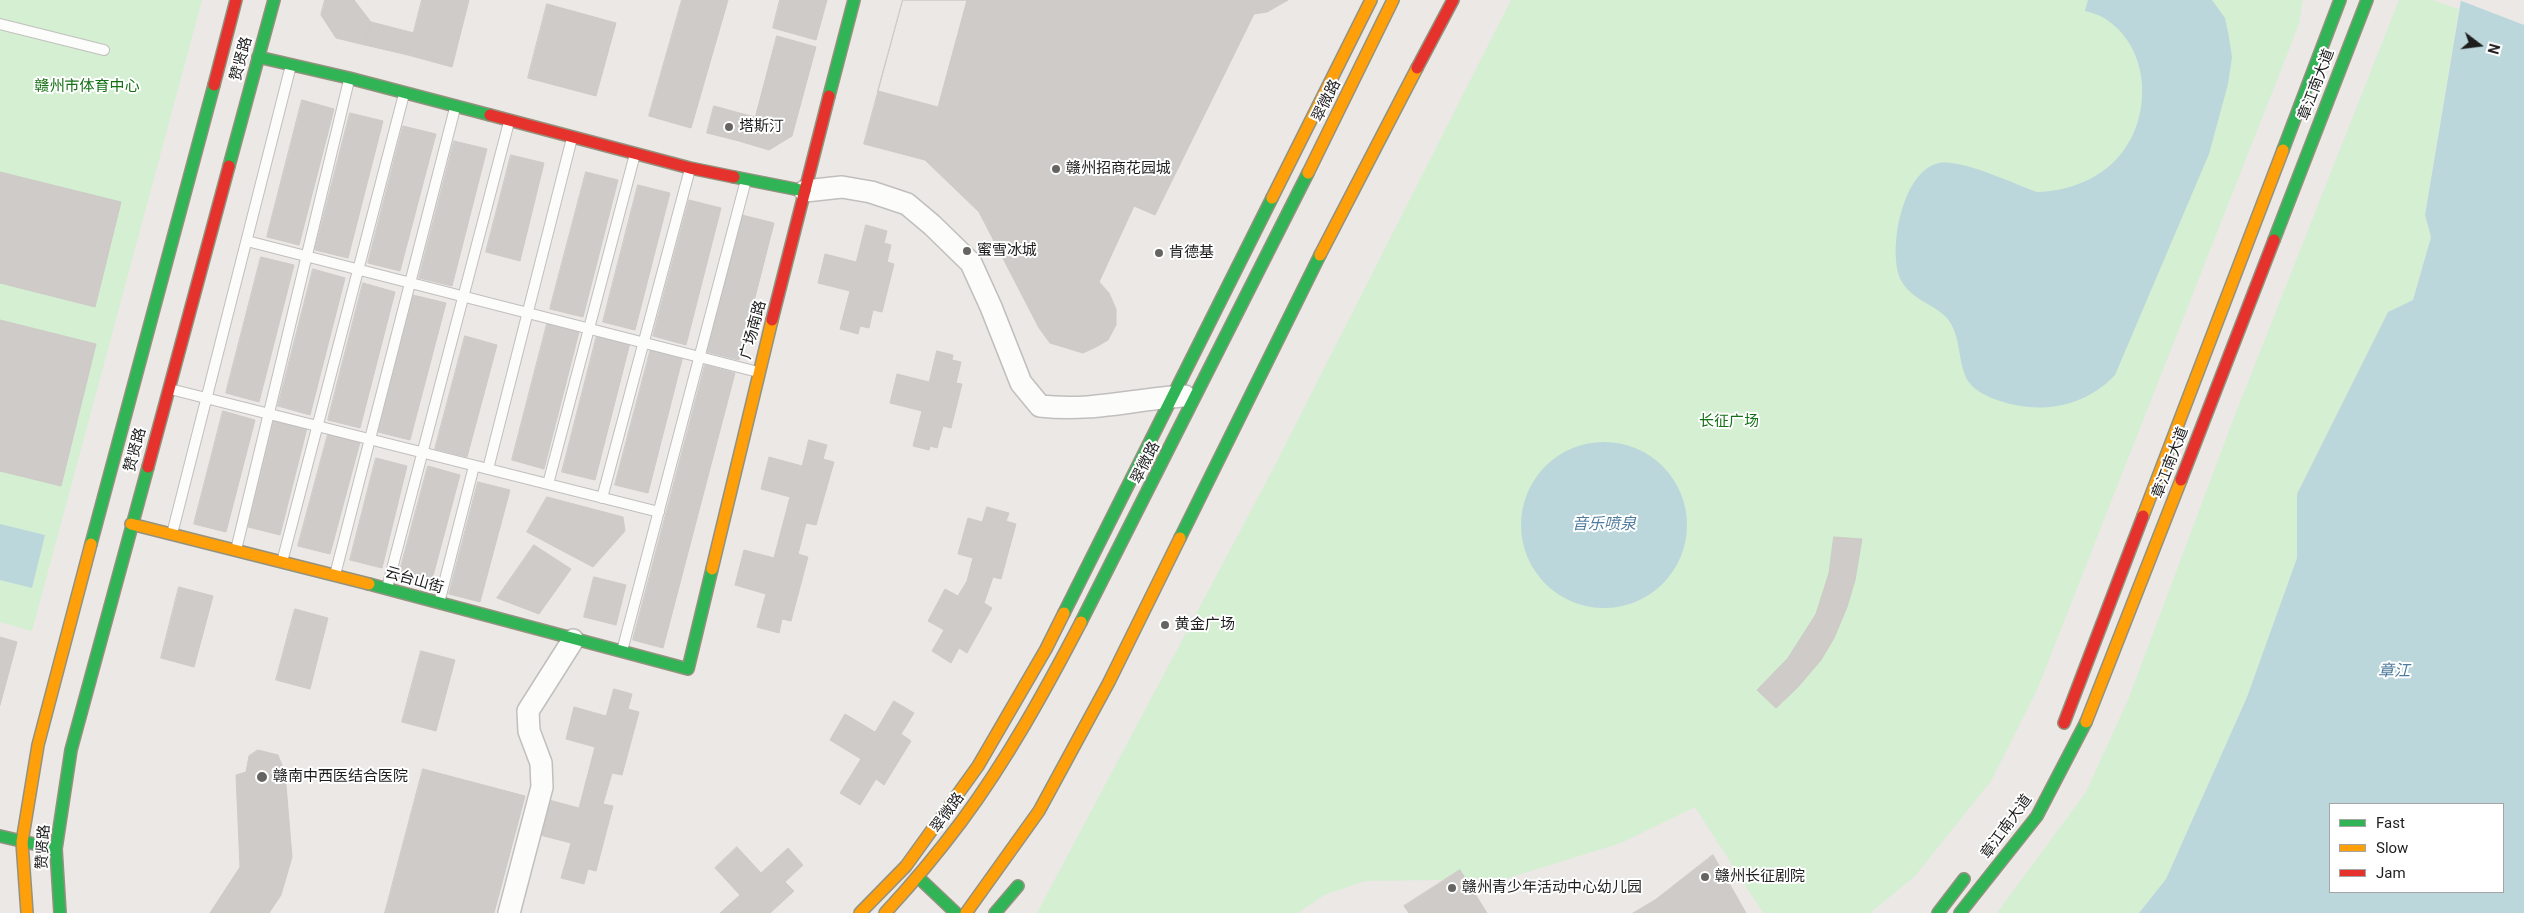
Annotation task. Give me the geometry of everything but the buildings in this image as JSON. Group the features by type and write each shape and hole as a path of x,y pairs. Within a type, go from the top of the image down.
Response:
{"main road":[{"name":"赞贤路","path":"27,913 22,842 38,745 236,0"},
{"name":"赞贤路","path":"60,913 56,849 71,750 274,0"},
{"name":"广场南路","path":"688,669 759,372 854,0"},
{"path":"860,913 906,866 978,766 1046,650 1371,0"},
{"name":"翠微路","path":"885,913 920,878 995,776 1053,675 1198,395 1393,0"},
{"path":"966,913 1040,811 1109,682 1292,309 1453,0"},
{"name":"章江南大道","path":"2060,730 2070,714 2340,0"},
{"name":"章江南大道","path":"1960,913 2037,816 2087,721 2367,0"},
{"path":"258,57 349,78 690,168 805,192"},
{"name":"云台山街","path":"131,524 388,588 573,640 688,669"},
{"path":"0,836 56,849"},
{"name":"章江南大道","path":"1938,913 1973,867"},
{"path":"920,878 956,913"},
{"path":"995,913 1018,886"}],"street":[{"path":"805,192 842,187 871,192 907,204 932,226 970,263 991,307 1021,383 1040,406 1066,409 1100,408 1171,397 1198,395"},
{"path":"509,913 542,787 541,763 529,731 528,712 573,640"}],"lane":[{"path":"0,24 104,50"},
{"path":"172,534 291,64"},
{"path":"236,551 349,78"},
{"path":"281,562 404,93"},
{"path":"334,576 456,107"},
{"path":"388,588 510,121"},
{"path":"488,469 572,137"},
{"path":"548,484 635,153"},
{"path":"602,498 690,168"},
{"path":"622,652 746,180"},
{"path":"247,241 759,372"},
{"path":"168,389 659,512"},
{"path":"439,603 474,466"}],"green space":[{"name":"赣州市体育中心","path":"0,0 202,0 32,631 0,622"},
{"name":"长征广场","path":"1511,0 2303,0 2299,24 2037,690 1991,781 1915,876 1870,913 1763,913 1695,807 1621,843 1505,879 1365,881 1324,895 1298,913 1037,913 1272,471"},
{"path":"2399,0 2432,0 2459,9 2425,215 2431,236 2413,300 2388,312 2297,494 2297,558 2247,697 2166,879 2139,913 1997,913 2086,792 2128,700 2233,420"}],"water":[{"path":"2088,0 2212,0 2225,18 2229,37 2232,57 2228,84 2209,154 2115,375 2089,395 2060,406 2028,407 2013,405 1985,395 1974,388 1968,381 1962,366 1955,332 1951,324 1941,313 1917,298 1902,282 1897,269 1897,234 1907,196 1915,181 1926,169 1939,163 1974,168 2037,192 2074,186 2096,175 2116,160 2133,135 2139,118 2142,100 2142,81 2138,63 2131,47 2121,32 2105,18 2085,11"},
{"name":"章江","path":"2461,0 2524,0 2524,913 2139,913 2166,879 2247,697 2297,558 2297,494 2388,312 2413,300 2431,237 2425,215"},
{"name":"音乐喷泉","path":"1596,442 1612,442 1636,448 1663,466 1681,493 1687,525 1681,557 1663,584 1636,602 1612,608 1596,608 1572,602 1551,589 1540,578 1527,557 1521,533 1521,517 1527,493 1540,472 1551,461 1572,448"},
{"path":"0,524 45,535 32,588 0,580"}],"pier":[{"path":"2459,0 2524,0 2524,25"}],"traffic: fast":[{"path":"229,166 274,0"},
{"path":"829,96 854,0"},
{"path":"2283,150 2340,0"},
{"path":"2274,240 2367,0"},
{"path":"258,57 349,78 490,115"},
{"path":"91,544 214,85"},
{"path":"1081,622 1308,173"},
{"path":"734,177 805,191"},
{"path":"1064,613 1272,198"},
{"path":"1180,538 1320,255"},
{"path":"60,913 56,849 71,750 148,467"},
{"path":"369,584 688,669 712,569"},
{"path":"1960,913 2037,816 2086,722"},
{"path":"0,836 56,849"},
{"path":"919,878 956,913"},
{"path":"1938,913 1964,879"},
{"path":"995,913 1018,886"}],"traffic: slow":[{"path":"1272,198 1371,0"},
{"path":"1308,173 1393,0"},
{"path":"1320,255 1417,68"},
{"path":"2143,516 2283,150"},
{"path":"712,569 772,320"},
{"path":"2086,722 2181,480"},
{"path":"131,524 369,584"},
{"path":"966,913 1039,811 1109,682 1180,538"},
{"path":"27,913 22,842 38,745 91,544"},
{"path":"860,913 906,866 978,766 1046,649 1064,613"},
{"path":"885,913 934,857 978,798 1025,725 1081,622"}],"traffic: jam":[{"path":"214,85 236,0"},
{"path":"1417,68 1453,0"},
{"path":"772,320 829,96"},
{"path":"490,115 690,168 734,177"},
{"path":"148,467 229,166"},
{"path":"2181,480 2274,240"},
{"path":"2064,723 2143,516"}],"place":[{"name":"塔斯汀","path":"729,127"},
{"name":"赣州招商花园城","path":"1056,169"},
{"name":"蜜雪冰城","path":"967,251"},
{"name":"肯德基","path":"1159,253"},
{"name":"黄金广场","path":"1165,625"},
{"name":"赣南中西医结合医院","path":"262,777"},
{"name":"赣州长征剧院","path":"1705,877"},
{"name":"赣州青少年活动中心幼儿园","path":"1452,888"}]}
